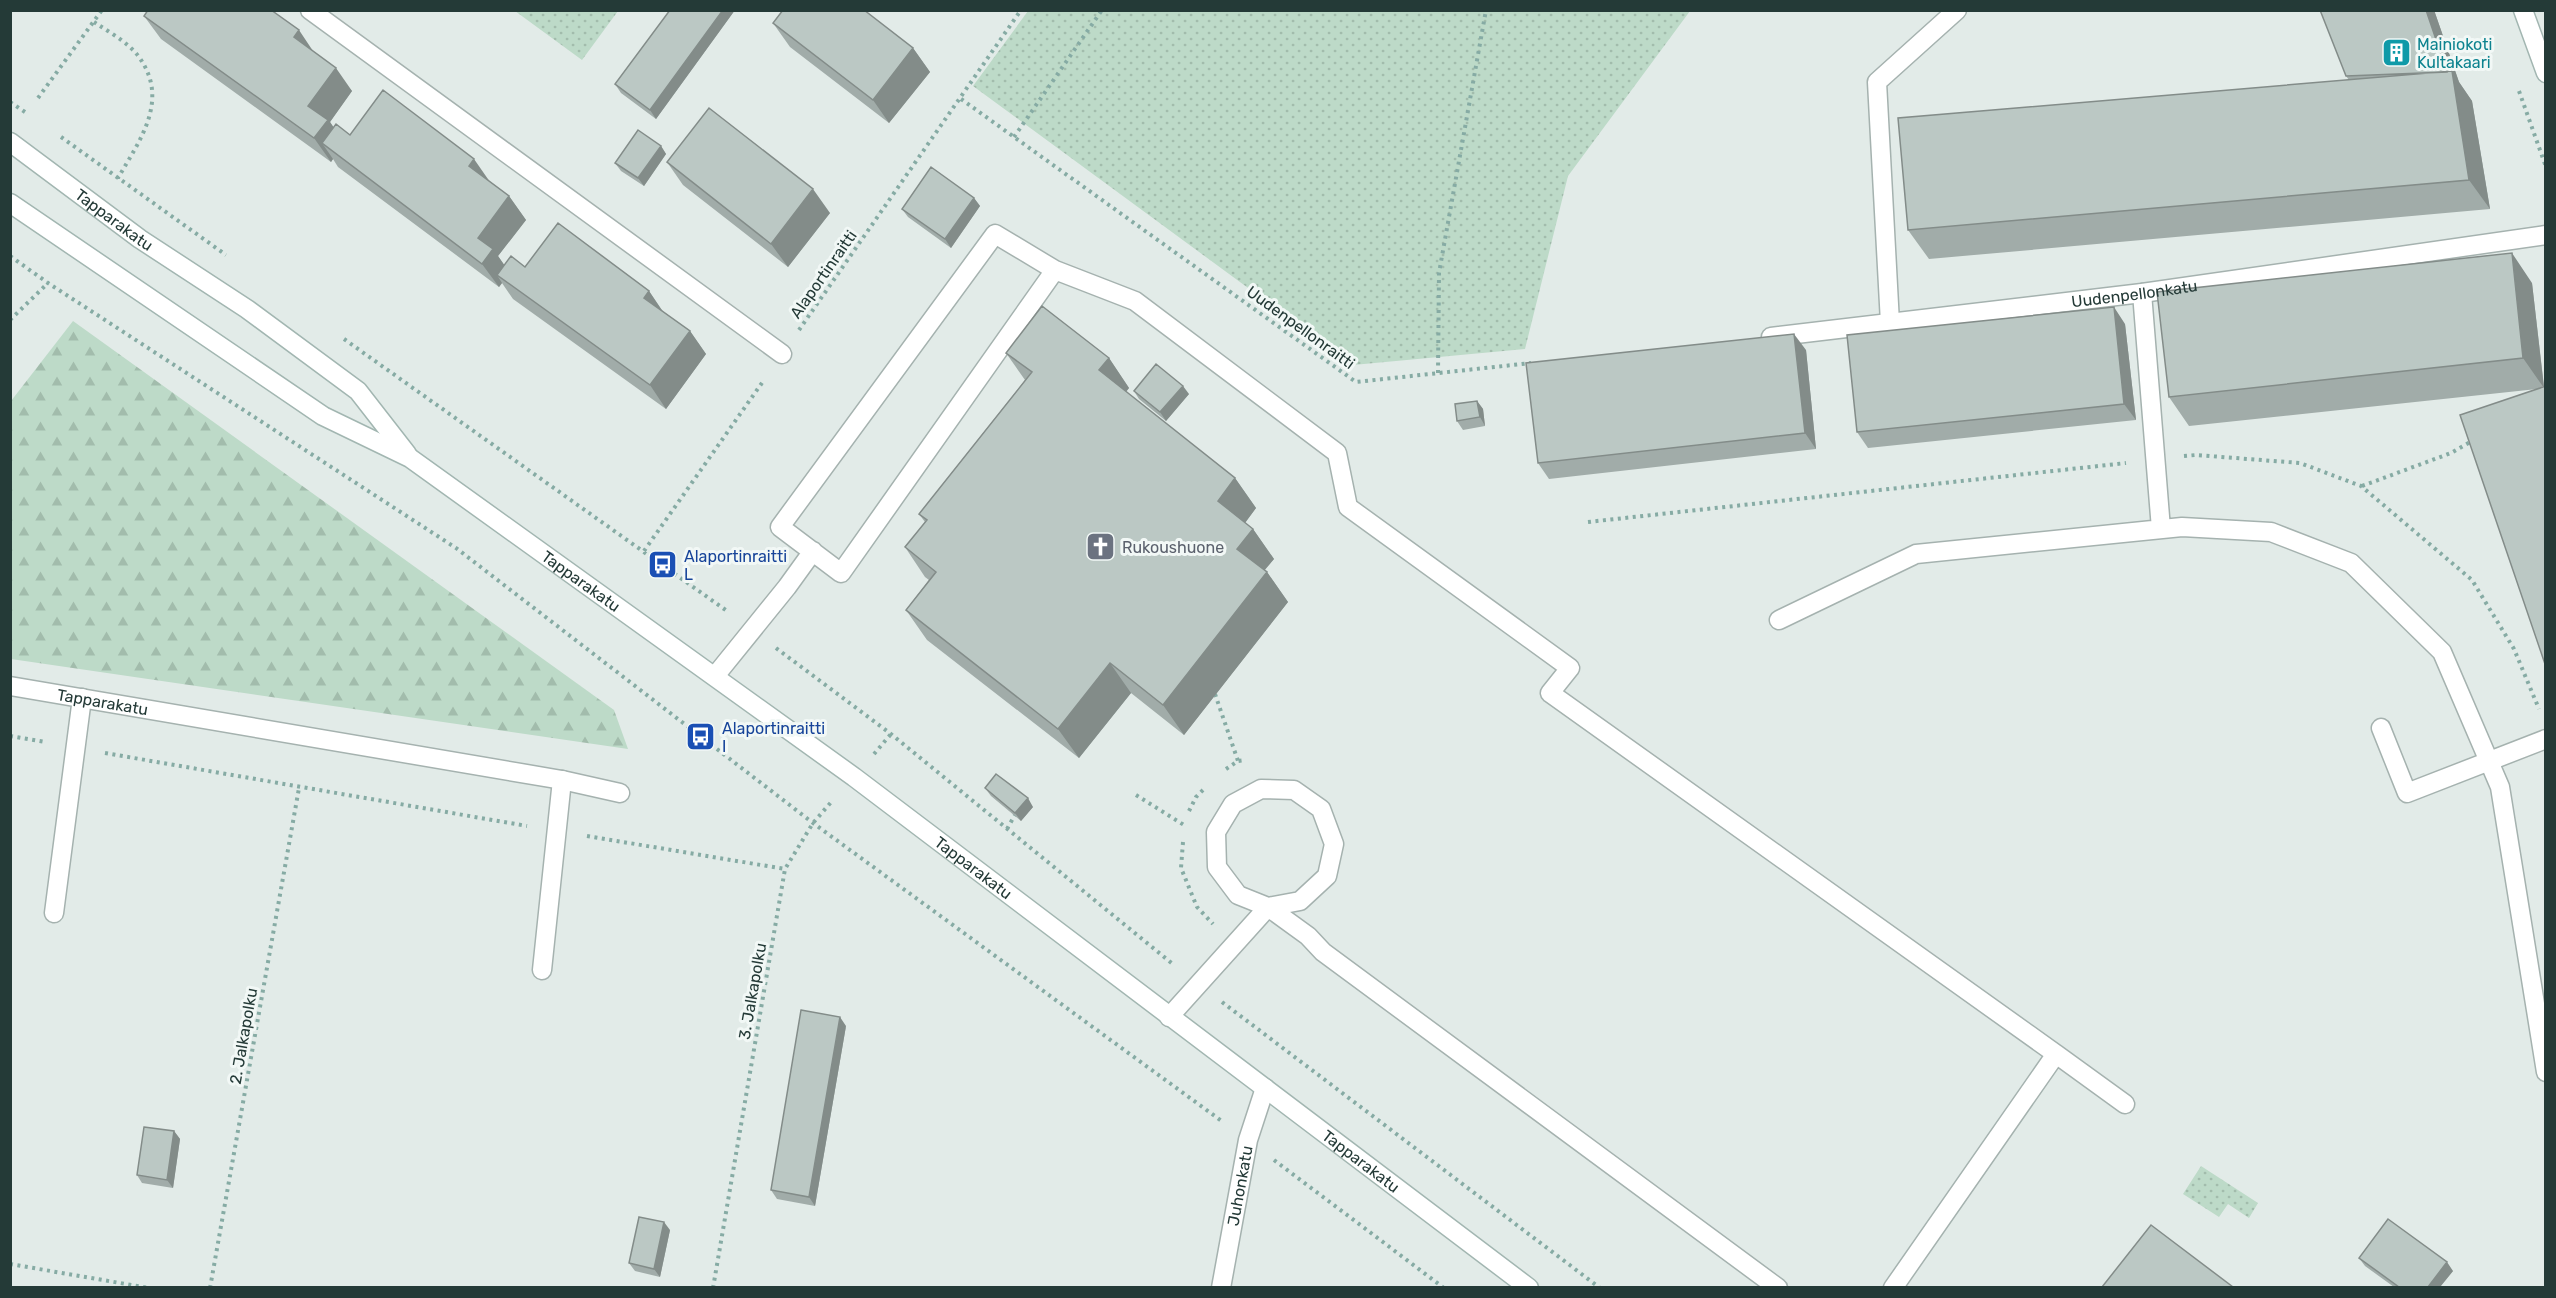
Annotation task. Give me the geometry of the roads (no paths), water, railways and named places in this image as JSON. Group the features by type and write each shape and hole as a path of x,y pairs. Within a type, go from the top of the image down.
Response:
{"main road":[{"path":"310,10 782,354"},
{"path":"1890,323 1877,82 1957,10"},
{"path":"2523,10 2546,73"},
{"name":"Tapparakatu","path":"10,142 140,238 247,309 358,391 410,458"},
{"name":"Tapparakatu","path":"10,203 323,416 410,458 854,777 1529,1287"},
{"path":"1055,270 841,573 780,527 995,234 1055,270 1135,301 1336,453 1348,507 1570,668 1550,693 2125,1104"},
{"name":"Uudenpellonkatu","path":"1754,339 2142,293 2546,236"},
{"path":"2142,293 2161,529"},
{"path":"1779,620 1916,554 2161,529 2182,527 2271,532 2351,563 2442,652 2490,760 2500,787 2546,1072"},
{"path":"715,676 813,551"},
{"name":"Tapparakatu","path":"10,686 562,780 620,793"},
{"path":"54,913 82,698"},
{"path":"2381,728 2407,793 2546,739"},
{"path":"542,970 562,780"},
{"path":"1169,1017 1268,907 1300,901 1327,876 1334,843 1321,809 1294,790 1261,789 1233,804 1216,832 1217,867 1238,895 1268,907 1308,936 1323,952 1778,1287"},
{"path":"1893,1287 2056,1054"},
{"name":"Juhonkatu","path":"1221,1287 1248,1140 1265,1088"}],"place":[{"name":"Mainiokoti Kultakaari","path":"2396,53"},
{"name":"Rukoushuone","path":"1101,547"},
{"name":"Alaportinraitti L","path":"663,565"},
{"name":"Alaportinraitti I","path":"701,737"}]}
